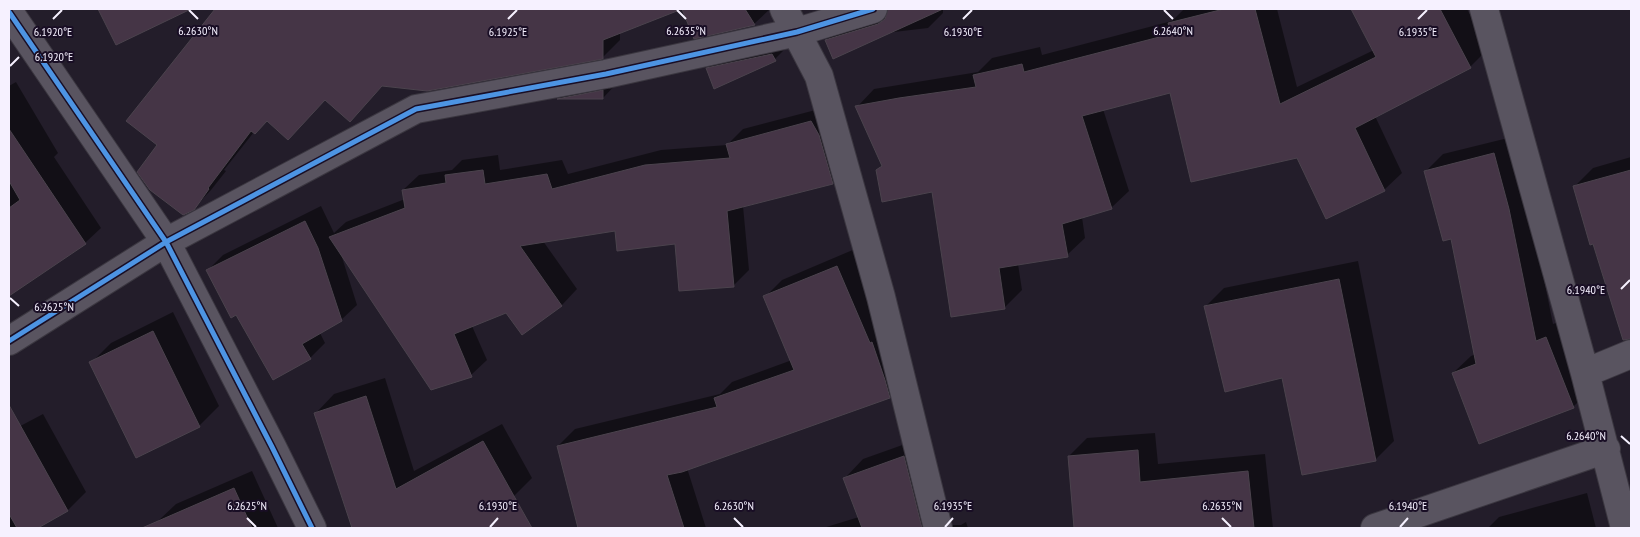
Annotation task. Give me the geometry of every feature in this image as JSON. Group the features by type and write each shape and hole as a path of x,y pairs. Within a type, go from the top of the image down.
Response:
{"street":[{"path":"9,341 166,242 416,109 606,74 790,20 873,9"},
{"path":"1484,9 1606,449 1625,528"},
{"path":"9,12 166,242 272,446 312,528"},
{"path":"790,20 819,76 881,297 938,528"},
{"path":"1585,373 1631,354"},
{"path":"1375,528 1606,449"}],"building":[{"path":"98,9 191,9 116,45"},
{"path":"215,9 676,9 677,11 603,40 603,59 427,91 382,86 350,122 325,100 288,140 267,121 255,134 251,131 208,188 194,210 183,215 150,190 137,172 157,145 126,121"},
{"path":"682,9 745,9 755,25 694,39"},
{"path":"888,9 943,9 833,59 825,40 878,24 885,19"},
{"path":"1224,9 1255,9 1280,104 1376,57 1351,9 1440,9 1471,68 1355,128 1385,191 1326,219 1297,158 1191,182 1170,93 1082,116 1112,209 1062,224 1068,257 999,268 1005,309 951,317 932,192 882,202 876,170 882,166 855,106 976,87 973,75 1022,64 1024,72 1171,34 1168,23"},
{"path":"772,54 776,61 714,89 706,68"},
{"path":"603,90 603,99 557,99"},
{"path":"811,121 819,135 833,184 727,211 734,287 679,291 675,244 617,251 615,231 520,246 562,306 522,335 506,313 454,334 472,377 431,390 329,237 405,208 402,190 446,183 445,175 483,170 485,184 547,174 552,189 645,165 730,158 726,144"},
{"path":"9,129 86,244 9,296 9,208 20,200 9,181"},
{"path":"1494,153 1509,209 1536,341 1546,337 1574,408 1479,444 1452,373 1476,364 1451,239 1443,241 1424,171"},
{"path":"1631,170 1631,339 1623,340 1593,244 1590,245 1573,186"},
{"path":"305,221 318,248 342,321 302,344 311,359 273,380 236,315 231,318 206,270"},
{"path":"837,266 870,343 872,342 890,398 682,472 667,475 684,528 578,528 557,446 717,407 714,398 794,370 763,296"},
{"path":"1339,279 1376,461 1302,475 1282,378 1225,392 1204,306"},
{"path":"153,331 200,427 136,458 89,362"},
{"path":"366,396 396,489 483,441 532,528 352,528 314,413"},
{"path":"9,405 68,511 38,528 17,528 9,514"},
{"path":"1138,450 1140,482 1248,471 1254,528 1074,528 1068,456"},
{"path":"904,456 922,528 862,528 843,478"},
{"path":"234,488 252,528 142,528"}],"cycle path":[{"path":"9,341 166,242 416,109 606,74 797,32 873,9"},
{"path":"9,12 166,242 312,528"}]}
